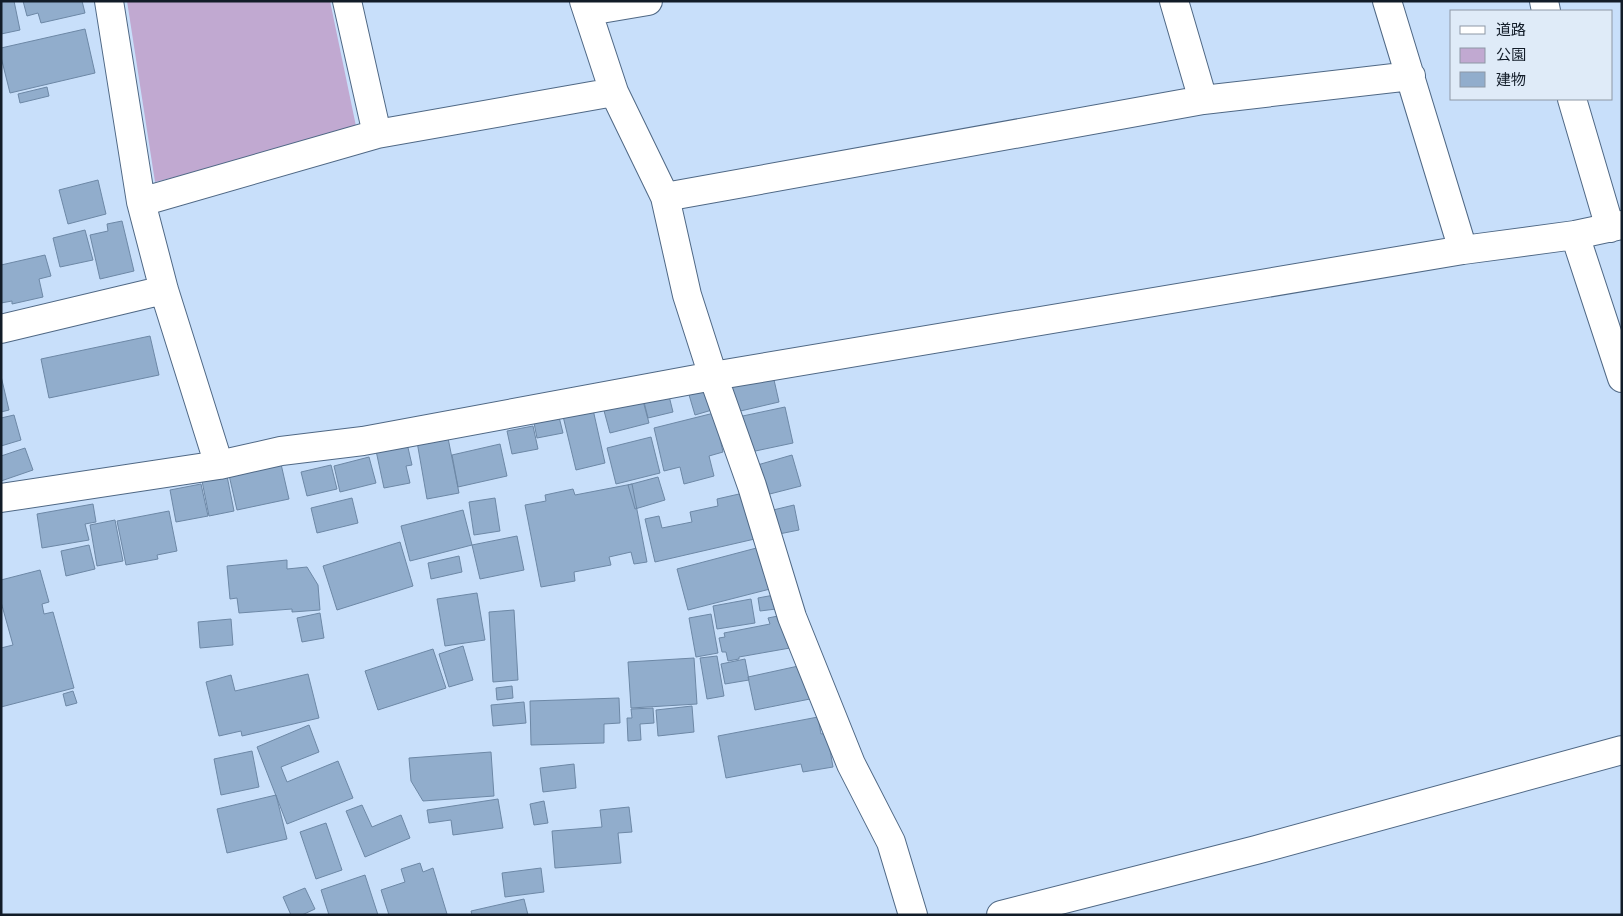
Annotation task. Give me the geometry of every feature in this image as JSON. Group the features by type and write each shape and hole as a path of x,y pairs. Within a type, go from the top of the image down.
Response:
{"street":[{"path":"109,1 141,202 164,290 219,465"},
{"path":"347,1 376,134"},
{"path":"648,1 586,6 614,92 665,197 687,295 752,486 792,617 851,764 891,842 913,915"},
{"path":"1174,1 1203,100"},
{"path":"1387,1 1463,250"},
{"path":"665,197 1203,100 1410,76"},
{"path":"141,202 376,134 614,92"},
{"path":"1,498 219,465 281,451 363,441 713,376 1463,250 1575,235 1616,226 1572,100"},
{"path":"1575,235 1622,378"},
{"path":"1,329 164,290"},
{"path":"1001,915 1256,850 1622,750"}],"green space":[{"path":"127,1 330,1 357,131 155,182"}],"building":[{"path":"1,1 14,1 20,30 1,34"},
{"path":"23,1 82,1 85,13 41,23 38,13 27,16"},
{"path":"85,29 95,73 10,93 1,57 1,48"},
{"path":"47,87 49,96 20,103 18,94"},
{"path":"98,180 106,214 68,224 59,190"},
{"path":"122,221 134,271 100,279 90,235 108,231 107,224"},
{"path":"85,230 93,260 60,267 53,238"},
{"path":"45,255 51,276 39,279 43,297 12,304 12,301 1,303 1,265"},
{"path":"150,336 159,375 49,398 41,359"},
{"path":"772,371 779,402 732,413 725,382"},
{"path":"1,376 9,410 1,412"},
{"path":"704,383 712,410 695,415 687,388"},
{"path":"667,388 673,412 648,418 642,394"},
{"path":"642,397 649,423 610,433 603,407"},
{"path":"592,405 605,463 576,470 562,412"},
{"path":"785,407 793,443 746,453 738,417"},
{"path":"558,413 563,433 537,438 533,418"},
{"path":"714,413 723,452 709,456 714,476 684,484 680,467 664,471 654,428"},
{"path":"14,415 21,440 1,446 1,418"},
{"path":"533,426 538,449 512,454 507,431"},
{"path":"447,433 459,493 427,499 416,436"},
{"path":"651,437 660,473 616,484 607,448"},
{"path":"406,439 412,465 406,466 410,483 384,488 375,446"},
{"path":"500,444 507,476 458,487 452,455"},
{"path":"25,448 33,470 1,481 1,456"},
{"path":"792,455 801,486 762,496 754,466"},
{"path":"369,457 376,483 340,492 334,466"},
{"path":"281,464 289,499 237,510 229,475"},
{"path":"331,465 337,489 307,496 301,472"},
{"path":"227,476 234,511 209,516 202,481"},
{"path":"658,477 665,500 635,509 628,485"},
{"path":"201,484 208,516 176,522 170,490"},
{"path":"632,484 647,562 634,564 631,552 609,557 611,565 574,572 575,581 541,587 525,505 546,501 545,495 573,489 575,495"},
{"path":"748,492 759,538 655,562 645,519 659,516 662,528 692,522 690,512 718,506 717,499"},
{"path":"352,498 358,523 317,533 311,508"},
{"path":"495,498 500,531 474,535 469,502"},
{"path":"93,504 96,522 85,524 89,540 42,548 37,514"},
{"path":"794,505 799,530 774,535 769,511"},
{"path":"463,510 472,545 410,561 401,526"},
{"path":"169,511 177,551 157,555 158,559 126,565 117,521"},
{"path":"115,520 123,561 97,566 90,525"},
{"path":"517,536 524,570 480,579 472,545"},
{"path":"400,542 413,586 337,610 323,566"},
{"path":"89,545 95,569 66,576 61,551"},
{"path":"764,546 774,588 688,610 677,569"},
{"path":"459,556 462,572 431,579 428,563"},
{"path":"287,560 287,569 307,567 318,585 320,610 292,612 292,609 239,613 237,598 230,599 227,566"},
{"path":"40,570 49,602 42,604 44,614 53,612 74,688 1,707 1,648 13,645 1,602 1,580"},
{"path":"477,593 485,640 445,646 437,599"},
{"path":"774,595 776,609 760,611 758,598"},
{"path":"751,599 755,623 717,629 713,606"},
{"path":"514,610 518,680 493,682 489,612"},
{"path":"320,613 324,638 302,642 297,618"},
{"path":"711,614 718,653 696,657 689,618"},
{"path":"783,615 790,648 739,657 739,659 728,661 726,652 722,652 719,638 725,637 724,633 770,624 768,618"},
{"path":"231,619 233,645 200,648 198,622"},
{"path":"463,646 473,680 449,687 439,654"},
{"path":"433,649 446,688 378,710 365,671"},
{"path":"717,656 724,696 707,699 700,658"},
{"path":"694,658 697,704 631,708 628,662"},
{"path":"745,659 749,680 725,684 721,664"},
{"path":"803,665 810,699 755,710 748,677"},
{"path":"308,674 319,718 242,736 241,731 219,736 206,682 231,675 235,691"},
{"path":"512,686 513,698 497,700 496,688"},
{"path":"73,691 77,703 66,706 63,694"},
{"path":"619,698 620,723 604,724 604,743 531,745 530,701"},
{"path":"524,702 526,723 493,726 491,705"},
{"path":"692,706 694,732 658,736 656,710"},
{"path":"653,708 654,723 640,724 641,740 628,741 627,718 632,718 631,709"},
{"path":"818,717 821,734 827,733 833,767 803,772 801,764 726,778 718,736"},
{"path":"309,725 319,752 281,767 287,782 338,761 353,798 287,824 257,747"},
{"path":"252,751 259,787 221,795 214,759"},
{"path":"491,752 494,796 423,801 411,781 409,758"},
{"path":"574,764 576,788 543,792 540,768"},
{"path":"276,795 287,839 227,853 217,809"},
{"path":"498,799 503,828 453,835 451,820 429,823 427,810"},
{"path":"544,801 548,823 534,825 530,804"},
{"path":"362,805 372,827 401,815 410,838 365,857 346,811"},
{"path":"629,807 632,832 618,833 621,863 555,868 552,831 602,827 600,810"},
{"path":"326,823 342,870 316,879 300,832"},
{"path":"420,863 423,872 433,868 447,914 389,915 381,890 405,882 401,869"},
{"path":"541,868 544,892 505,897 502,873"},
{"path":"365,875 378,915 329,915 321,890"},
{"path":"305,888 315,909 302,915 291,915 283,897"},
{"path":"524,899 528,915 472,915 471,911"}]}
